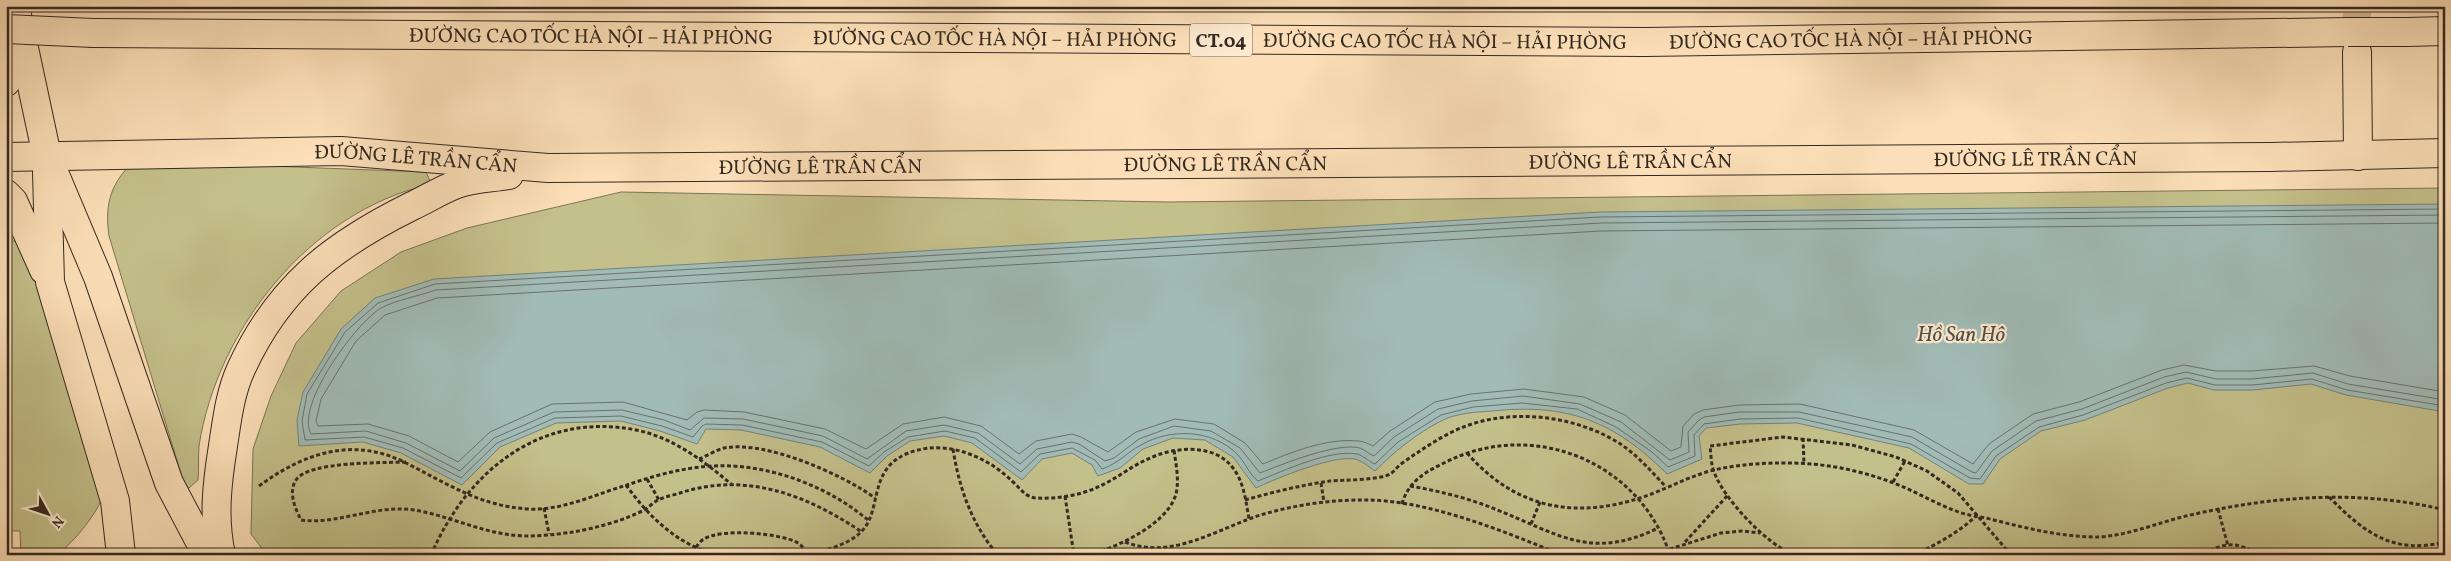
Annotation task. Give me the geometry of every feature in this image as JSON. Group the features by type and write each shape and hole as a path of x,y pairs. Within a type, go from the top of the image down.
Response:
{"main road":[{"path":"15,6 24,56 47,156 98,278 169,483 207,555"},
{"name":"ĐƯỜNG CAO TỐC HÀ NỘI – HẢI PHÒNG","path":"6,29 94,33 1644,42 2353,42"},
{"name":"CT.04","path":"2353,42 2407,32 2445,31"},
{"path":"2353,42 2358,156"},
{"path":"6,82 24,56"},
{"name":"ĐƯỜNG LÊ TRẦN CẨN","path":"6,157 341,150 548,168 2358,156 2445,153"},
{"path":"47,156 50,282"},
{"path":"221,555 217,534 216,486 229,410 240,371 258,336 284,300 308,272 350,239 391,216 457,184 548,168"},
{"path":"6,194 13,201 50,282 115,501 121,555"}],"path":[{"path":"1245,500 1320,483 1390,475 1398,466 1454,432 1478,422 1514,417 1570,422 1599,432 1641,460 1666,487"},
{"path":"431,555 448,520 466,494 489,470 514,451 547,435 575,429 606,427 637,430 663,439 699,459 732,484"},
{"path":"1793,555 1784,551 1760,533 1728,495 1714,470 1710,446 1782,437 1803,438 1852,445 1905,461 1927,471 1958,492 1976,516 2011,555"},
{"path":"1803,438 1804,464"},
{"path":"1402,504 1414,481 1435,467 1467,453 1487,447 1512,443 1534,444 1562,451 1585,460 1607,472 1638,498 1658,528 1670,555"},
{"path":"696,547 705,538 723,533 750,534 799,543 808,555 851,540 862,532 868,520 881,476 904,455 938,447 953,449 982,460 999,470 1023,493 1035,498 1065,496 1099,487 1146,460 1174,450 1198,450 1217,456 1233,468 1242,486 1249,518"},
{"path":"699,459 724,448 751,449 786,456 828,470 856,484 875,498"},
{"path":"953,449 958,478 966,501 977,526 998,555"},
{"path":"259,486 280,470 306,457 337,451 373,450 406,462 433,479 494,505 530,510 560,506 647,479 710,466 771,473 802,480 850,505 868,520"},
{"path":"1090,555 1125,542 1147,528 1167,511 1175,496 1177,477 1174,450"},
{"path":"1467,453 1485,473 1506,489 1540,502 1567,508 1604,507 1638,498 1714,470 1741,465 1804,464 1862,472 1893,482 1958,512 2062,534 2099,537 2133,531 2218,509 2276,499 2328,496 2386,501 2445,510"},
{"path":"1893,482 1905,461"},
{"path":"406,462 335,466 303,473 296,480 292,492 294,506 301,520 313,522 386,510 413,510 506,534 549,534 574,532 645,509 659,500 695,489 732,484 769,489 807,500 862,532"},
{"path":"647,479 659,500"},
{"path":"1320,483 1324,502"},
{"path":"626,485 645,509 671,534 717,555"},
{"path":"1410,486 1473,501 1568,540 1590,545 1611,544 1638,539 1658,528"},
{"path":"1683,543 1728,495"},
{"path":"1065,496 1074,555"},
{"path":"2328,496 2369,533 2392,543 2432,545 2445,542"},
{"path":"1125,542 1153,550 1176,548 1200,542 1249,518 1324,502 1363,500 1402,504 1438,512 1499,530 1562,555"},
{"path":"1531,524 1540,502"},
{"path":"544,508 549,534"},
{"path":"2218,509 2228,546"},
{"path":"1914,555 1964,528 1976,516"},
{"path":"1651,555 1683,543 1721,533 1742,531 1760,533"},
{"path":"2205,555 2228,546 2248,547 2257,555"}],"shaded area":[{"path":"189,163 426,172 430,181 428,185 385,199 345,221 308,249 276,282 248,319 226,360 209,402 199,446 198,480 189,488 185,487 109,236 108,207 117,182 129,166"},
{"path":"2445,188 2445,555 267,555 251,534 253,449 271,396 296,343 341,291 401,252 467,228 621,192 1169,202"},
{"path":"6,226 13,241 27,241 102,498 95,512 74,539 60,552 50,556 21,555 20,531 6,531"}],"water":[{"name":"Hồ San Hô","path":"2445,204 2445,412 2346,395 2311,384 2253,390 2214,390 2188,383 2168,388 2085,420 2041,431 2000,459 1983,484 1969,484 1909,448 1797,423 1740,424 1706,428 1699,436 1702,459 1667,474 1628,441 1588,420 1567,413 1520,409 1473,412 1447,418 1414,437 1375,471 1358,460 1337,460 1307,468 1256,488 1233,457 1205,440 1173,438 1143,449 1120,468 1098,476 1092,465 1072,453 1042,459 1022,480 972,443 944,436 910,441 887,456 870,473 820,447 741,430 706,429 697,444 660,431 621,421 556,423 500,447 462,485 401,453 363,442 299,446 297,420 303,392 341,329 375,298 434,279 1600,212"}],"tunnel":[{"path":"2357,6 2357,52"}]}
